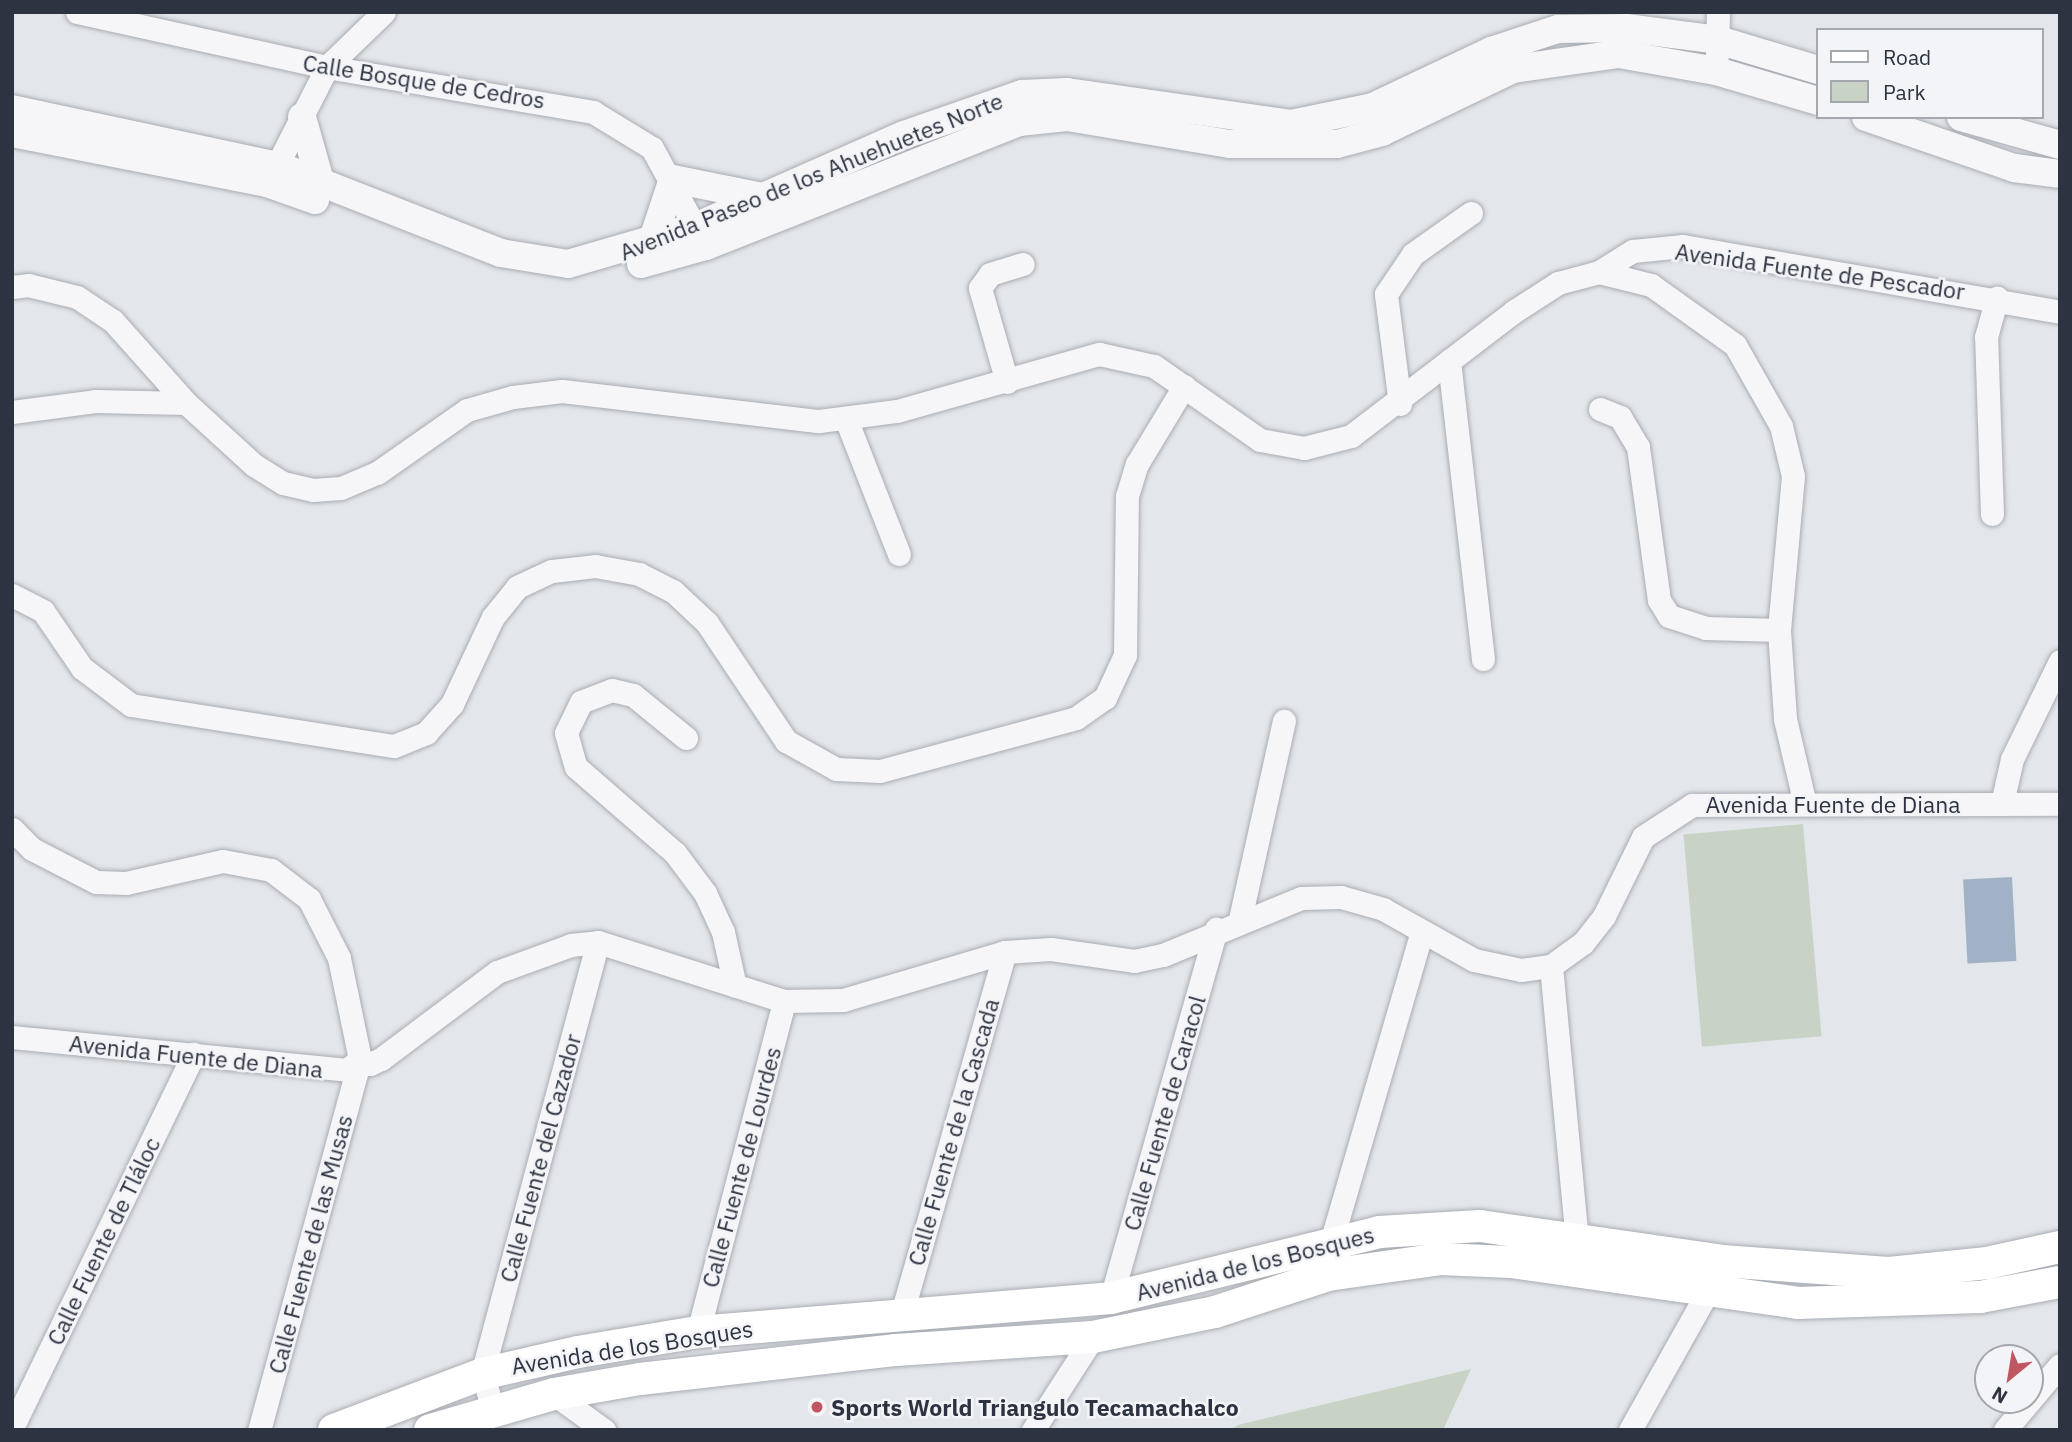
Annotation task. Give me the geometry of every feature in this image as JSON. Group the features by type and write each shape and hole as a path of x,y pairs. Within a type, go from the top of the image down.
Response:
{"main road":[{"name":"Avenida de los Bosques","path":"334,1430 482,1374 698,1332 902,1312 1111,1298 1206,1279 1332,1239 1480,1226 1722,1261 1889,1273 1987,1263 2060,1247"},
{"name":"Avenida de los Bosques","path":"430,1430 493,1409 554,1394 883,1351 1093,1337 1215,1312 1328,1275 1440,1259 1511,1262 1707,1293 1798,1303 1888,1302 2056,1290"}],"street":[{"name":"Calle Bosque de Cedros","path":"76,12 327,67 593,112 638,136 673,179 700,237"},
{"path":"273,174 327,67 384,12"},
{"path":"1716,71 1718,26"},
{"name":"Avenida Paseo de los Ahuehuetes Norte","path":"12,133 320,181 536,262 598,260 652,242 700,237 765,197 973,107 1022,94 1067,92 1291,124 1373,107 1491,51 1558,29 1718,26 1816,69"},
{"name":"Avenida Paseo de los Ahuehuetes Norte","path":"12,109 273,174 540,278 603,275 1019,121 1067,117 1230,144 1337,145 1382,132 1513,69 1560,58 1619,54 1716,71 1816,100"},
{"path":"302,117 320,181"},
{"path":"1873,119 2014,168 2060,174"},
{"path":"1968,119 2060,145"},
{"path":"652,242 673,179 765,197"},
{"path":"1400,404 1386,294 1413,254 1471,213"},
{"name":"Avenida Fuente de Pescador","path":"12,287 28,285 86,303 113,321 186,403 254,465 283,484 313,490 341,488 377,473 467,410 513,397 562,391 793,422 846,419 1007,382 1111,354 1154,366 1260,440 1304,448 1351,436 1400,404 1449,361 1558,283 1599,272 1633,251 1683,246 1997,297 2060,312"},
{"path":"1007,382 980,288 990,274 1023,264"},
{"path":"1599,272 1651,285 1735,345 1781,426 1793,477 1779,630 1785,719 1805,804"},
{"path":"1992,514 1986,337 1997,297"},
{"path":"1449,361 1483,659"},
{"path":"12,595 43,611 82,668 131,705 394,746 426,733 453,704 493,617 517,587 552,571 595,566 628,572 673,591 707,624 801,753 836,769 880,771 1076,718 1113,689 1125,655 1127,496 1137,464 1184,386"},
{"path":"12,412 95,401 186,403"},
{"path":"1600,409 1620,417 1638,447 1659,600 1670,616 1706,628 1779,630"},
{"path":"846,419 899,554"},
{"path":"2002,803 2012,759 2060,661"},
{"path":"686,738 633,695 612,690 581,702 566,733 576,767 675,853 705,893 723,932 735,985"},
{"path":"1240,919 1284,721"},
{"name":"Avenida Fuente de Diana","path":"1551,967 1583,943 1604,916 1643,837 1662,820 1692,805 2060,804"},
{"path":"12,829 42,855 96,882 126,883 223,861 285,877 319,912 340,958 360,1059"},
{"path":"598,942 784,1002 843,1000 908,986 1005,952 1051,949 1134,961 1301,898 1341,897 1383,909 1474,960 1521,970 1551,967 1577,1239"},
{"name":"Calle Fuente de Caracol","path":"1111,1298 1216,929"},
{"path":"1332,1239 1422,932"},
{"name":"Avenida Fuente de Diana","path":"12,1037 346,1070 360,1059 370,1064 381,1059 508,967 598,942"},
{"name":"Calle Fuente del Cazador","path":"482,1374 598,942"},
{"name":"Calle Fuente de la Cascada","path":"902,1312 1005,952"},
{"name":"Calle Fuente de Lourdes","path":"698,1332 784,1002"},
{"name":"Calle Fuente de Tláloc","path":"12,1428 194,1054"},
{"name":"Calle Fuente de las Musas","path":"259,1430 360,1059"},
{"path":"1630,1430 1707,1293"},
{"path":"1033,1430 1093,1337"},
{"path":"2005,1430 2060,1365"},
{"path":"482,1374 493,1409"},
{"path":"554,1394 604,1430"}],"green space":[{"path":"1803,824 1822,1036 1702,1047 1683,834"},
{"path":"1471,1369 1443,1430 1231,1430 1238,1425"}],"water":[{"path":"2012,877 2016,961 1967,963 1963,880"}],"place":[{"name":"Sports World Triangulo Tecamachalco","path":"817,1407"}]}
